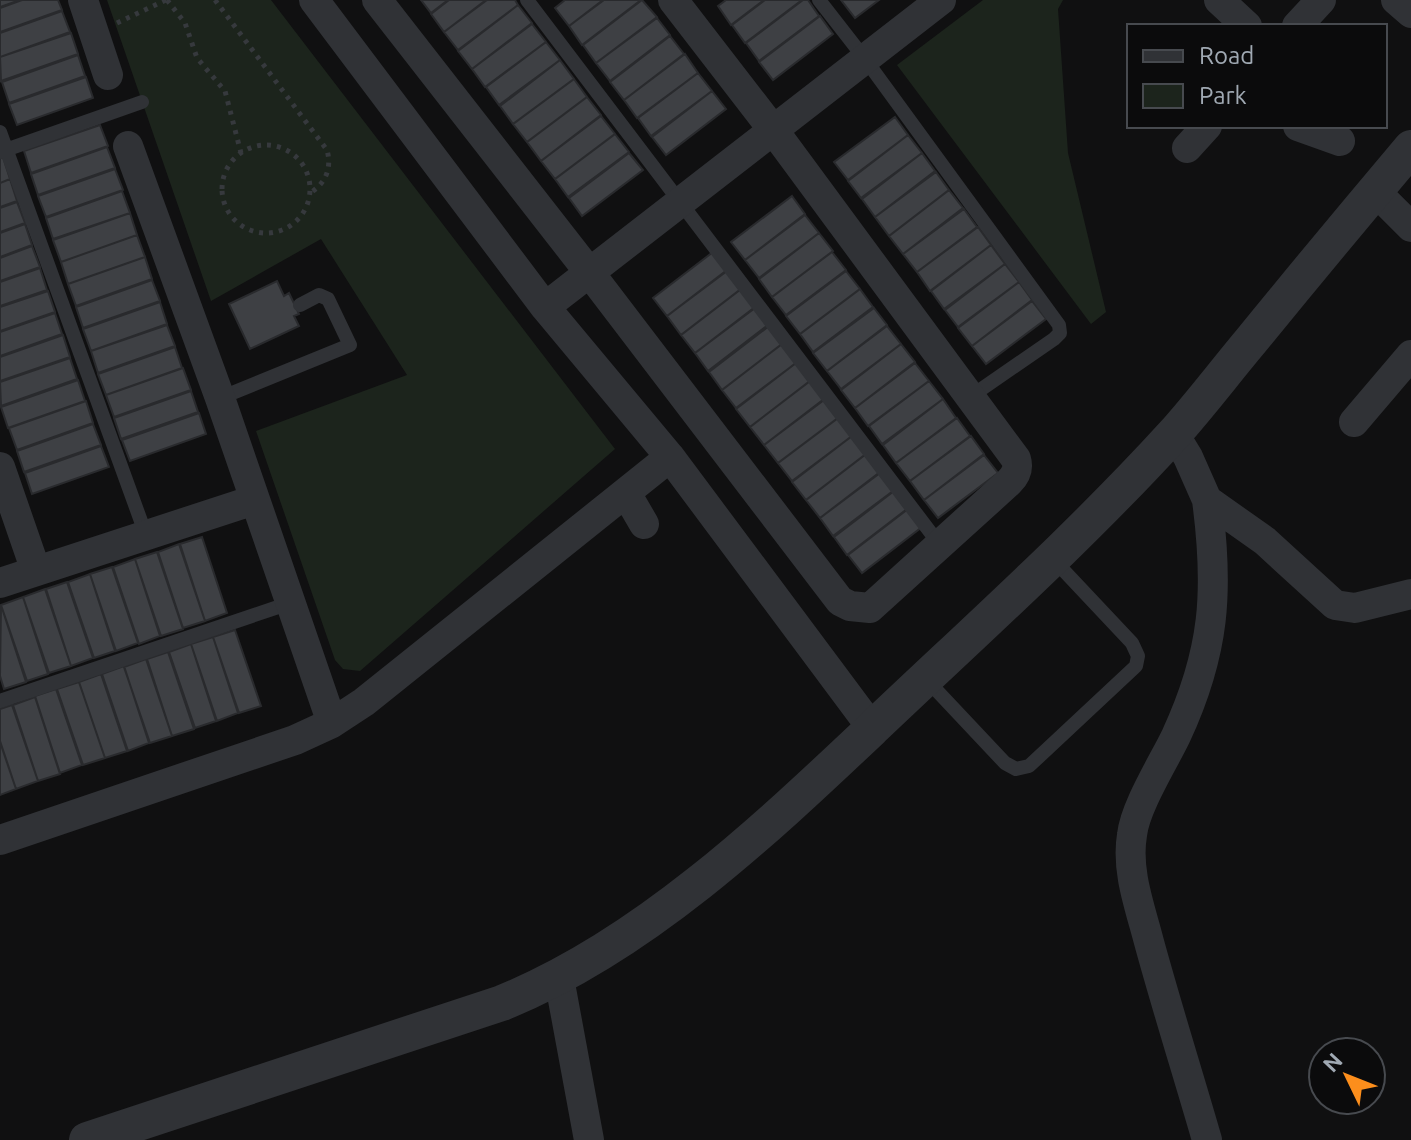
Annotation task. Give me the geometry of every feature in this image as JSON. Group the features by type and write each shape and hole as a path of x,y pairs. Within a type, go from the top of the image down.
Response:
{"street":[{"path":"83,0 108,75"},
{"path":"314,0 545,307 670,457 872,728"},
{"path":"377,0 840,601 850,606 870,608 1009,482 1018,466 1010,449 673,0"},
{"path":"545,307 941,0"},
{"path":"1219,0 1245,24"},
{"path":"1299,24 1321,0"},
{"path":"1396,0 1411,13"},
{"path":"1304,128 1340,141"},
{"path":"128,146 220,398 332,723"},
{"path":"87,1140 502,1003 559,978 605,951 710,872 811,786 1052,558 1174,434 1411,148"},
{"path":"1375,191 1411,227"},
{"path":"1354,422 1411,355"},
{"path":"1174,434 1207,500 1214,549 1212,612 1195,695 1132,832 1130,861 1155,964 1207,1140"},
{"path":"2,833 295,740 332,723 364,702 670,457"},
{"path":"0,467 36,571"},
{"path":"626,493 644,524"},
{"path":"0,583 254,500"},
{"path":"1207,500 1265,541 1335,605 1355,608 1411,594"},
{"path":"559,978 589,1140"}],"lane":[{"path":"527,0 940,545"},
{"path":"819,0 1059,325 1060,333 1054,339 970,397"},
{"path":"3,151 142,102"},
{"path":"0,132 3,151 146,535"},
{"path":"220,398 350,345 328,299 319,295 300,305"},
{"path":"925,678 1005,763 1016,769 1029,766 1136,666 1138,656 1132,643 1052,558"},
{"path":"0,701 290,603"}],"path":[{"path":"95,34 167,0 185,23 197,58 225,91 241,153"},
{"path":"215,0 327,150 327,175 310,193"},
{"path":"261,145 273,145 293,154 306,171 310,193 302,213 286,228 265,233 244,227 228,212 222,191 226,169 241,153 261,145"}],"green space":[{"path":"107,0 271,0 615,449 360,671 343,669 335,660 256,431 407,375 321,239 211,301"},
{"path":"983,0 1063,0 1058,9 1068,153 1106,312 1091,324 897,65"}],"building":[{"path":"0,0 20,0 0,7"},
{"path":"22,0 58,0 62,10 0,32 0,8"},
{"path":"421,0 448,0 431,13"},
{"path":"449,0 486,0 444,32 431,14"},
{"path":"487,0 515,0 518,5 458,50 444,32"},
{"path":"565,0 603,0 569,26 555,8"},
{"path":"604,0 641,0 582,45 569,26"},
{"path":"642,0 657,17 596,63 583,45"},
{"path":"726,0 764,0 731,25 718,6"},
{"path":"765,0 802,0 745,43 732,25"},
{"path":"803,0 808,0 819,16 759,61 746,43"},
{"path":"841,0 879,0 855,18"},
{"path":"518,5 532,23 472,69 458,51"},
{"path":"62,11 70,32 0,57 0,33"},
{"path":"820,16 833,34 773,80 759,62"},
{"path":"657,18 670,35 610,81 596,63"},
{"path":"532,24 546,42 485,87 472,69"},
{"path":"71,33 78,54 1,81 0,57"},
{"path":"670,36 684,54 624,100 610,82"},
{"path":"546,42 560,60 499,105 486,87"},
{"path":"685,54 698,73 637,118 624,100"},
{"path":"78,55 85,76 9,103 2,82"},
{"path":"560,60 574,79 513,124 500,106"},
{"path":"698,73 712,91 651,136 638,118"},
{"path":"86,77 93,98 17,125 9,104"},
{"path":"574,79 587,97 527,142 513,124"},
{"path":"712,91 726,109 666,155 652,137"},
{"path":"587,97 601,115 541,161 527,142"},
{"path":"601,116 615,134 555,179 541,161"},
{"path":"895,117 908,135 848,180 834,162"},
{"path":"100,125 108,146 31,173 24,151"},
{"path":"615,134 629,152 568,197 555,179"},
{"path":"908,135 922,153 861,198 848,181"},
{"path":"107,147 115,168 38,195 31,174"},
{"path":"629,153 643,170 582,216 569,198"},
{"path":"922,153 935,171 875,217 862,199"},
{"path":"3,157 10,179 0,183 0,158"},
{"path":"115,169 123,190 46,217 38,196"},
{"path":"936,172 949,190 889,236 875,217"},
{"path":"10,179 17,201 0,207 0,183"},
{"path":"949,190 963,208 903,254 889,236"},
{"path":"122,191 130,213 53,239 46,218"},
{"path":"792,196 805,214 745,260 731,242"},
{"path":"17,202 25,223 0,232 0,208"},
{"path":"964,209 977,227 917,272 903,254"},
{"path":"130,213 137,235 61,262 53,240"},
{"path":"805,215 819,233 759,278 745,260"},
{"path":"25,224 32,245 0,257 0,233"},
{"path":"978,227 991,245 930,291 917,272"},
{"path":"819,233 833,251 772,297 759,279"},
{"path":"137,235 145,257 68,284 61,262"},
{"path":"991,245 1005,264 944,309 931,291"},
{"path":"32,246 40,267 0,281 0,258"},
{"path":"713,252 727,270 667,316 653,298"},
{"path":"832,252 846,270 786,315 772,297"},
{"path":"145,257 152,279 76,306 68,284"},
{"path":"1005,264 1019,282 958,327 945,310"},
{"path":"40,268 47,290 0,306 0,282"},
{"path":"727,271 741,289 681,335 667,316"},
{"path":"846,271 860,289 800,334 786,316"},
{"path":"152,280 160,301 83,328 76,307"},
{"path":"277,281 284,296 289,293 299,314 294,316 299,326 250,349 229,304"},
{"path":"1019,282 1032,300 972,346 958,328"},
{"path":"741,289 755,307 695,353 681,335"},
{"path":"860,289 873,307 813,352 800,334"},
{"path":"48,291 55,312 0,331 0,307"},
{"path":"1032,301 1046,319 986,364 972,346"},
{"path":"160,302 167,324 91,351 83,329"},
{"path":"755,308 768,325 708,371 695,353"},
{"path":"874,308 887,325 827,371 813,353"},
{"path":"55,313 62,334 0,356 0,332"},
{"path":"167,325 175,346 98,373 91,351"},
{"path":"769,326 782,344 722,390 709,372"},
{"path":"887,326 901,344 841,389 827,371"},
{"path":"63,335 70,357 0,381 0,357"},
{"path":"782,344 796,363 736,408 722,390"},
{"path":"901,344 915,362 855,408 841,390"},
{"path":"175,347 182,368 106,395 98,374"},
{"path":"70,358 77,379 1,406 0,382"},
{"path":"796,363 810,381 750,427 736,409"},
{"path":"915,363 929,381 868,426 855,408"},
{"path":"183,368 191,390 114,417 106,395"},
{"path":"78,380 85,401 8,428 1,407"},
{"path":"810,381 824,399 764,445 750,427"},
{"path":"929,381 943,399 882,444 869,426"},
{"path":"191,391 198,412 121,439 114,418"},
{"path":"943,399 956,418 896,463 883,445"},
{"path":"824,400 838,418 778,463 764,445"},
{"path":"86,401 93,423 17,450 9,428"},
{"path":"199,413 206,434 130,461 122,440"},
{"path":"838,418 852,436 792,481 778,463"},
{"path":"957,418 970,436 910,481 896,463"},
{"path":"93,424 101,445 24,472 17,451"},
{"path":"852,436 866,454 806,500 792,482"},
{"path":"971,436 984,454 924,500 910,481"},
{"path":"101,446 109,467 32,494 25,473"},
{"path":"866,454 880,472 820,518 806,500"},
{"path":"984,455 998,473 938,518 924,500"},
{"path":"880,473 893,491 833,536 820,518"},
{"path":"894,491 907,509 847,555 834,537"},
{"path":"908,509 922,527 862,573 848,555"},
{"path":"202,537 227,613 205,621 180,544"},
{"path":"179,544 205,621 183,628 158,552"},
{"path":"157,552 183,629 161,636 135,559"},
{"path":"135,559 160,636 139,644 113,567"},
{"path":"112,567 138,643 116,651 90,574"},
{"path":"90,574 115,651 94,658 68,582"},
{"path":"67,582 93,658 71,666 46,589"},
{"path":"45,589 71,666 49,673 23,597"},
{"path":"23,597 48,674 27,681 1,605"},
{"path":"1,605 26,682 4,689 0,676"},
{"path":"235,630 261,706 239,713 213,637"},
{"path":"213,637 238,713 217,721 191,644"},
{"path":"191,644 216,721 195,728 169,652"},
{"path":"168,652 194,729 172,736 147,659"},
{"path":"146,659 172,736 150,743 124,667"},
{"path":"124,666 149,743 128,751 102,674"},
{"path":"101,674 127,751 105,758 79,682"},
{"path":"79,682 105,758 83,765 57,689"},
{"path":"56,689 82,765 60,773 35,696"},
{"path":"35,697 60,774 38,781 13,705"},
{"path":"12,705 38,781 16,789 0,741 0,709"},
{"path":"0,742 16,789 0,795"}]}
